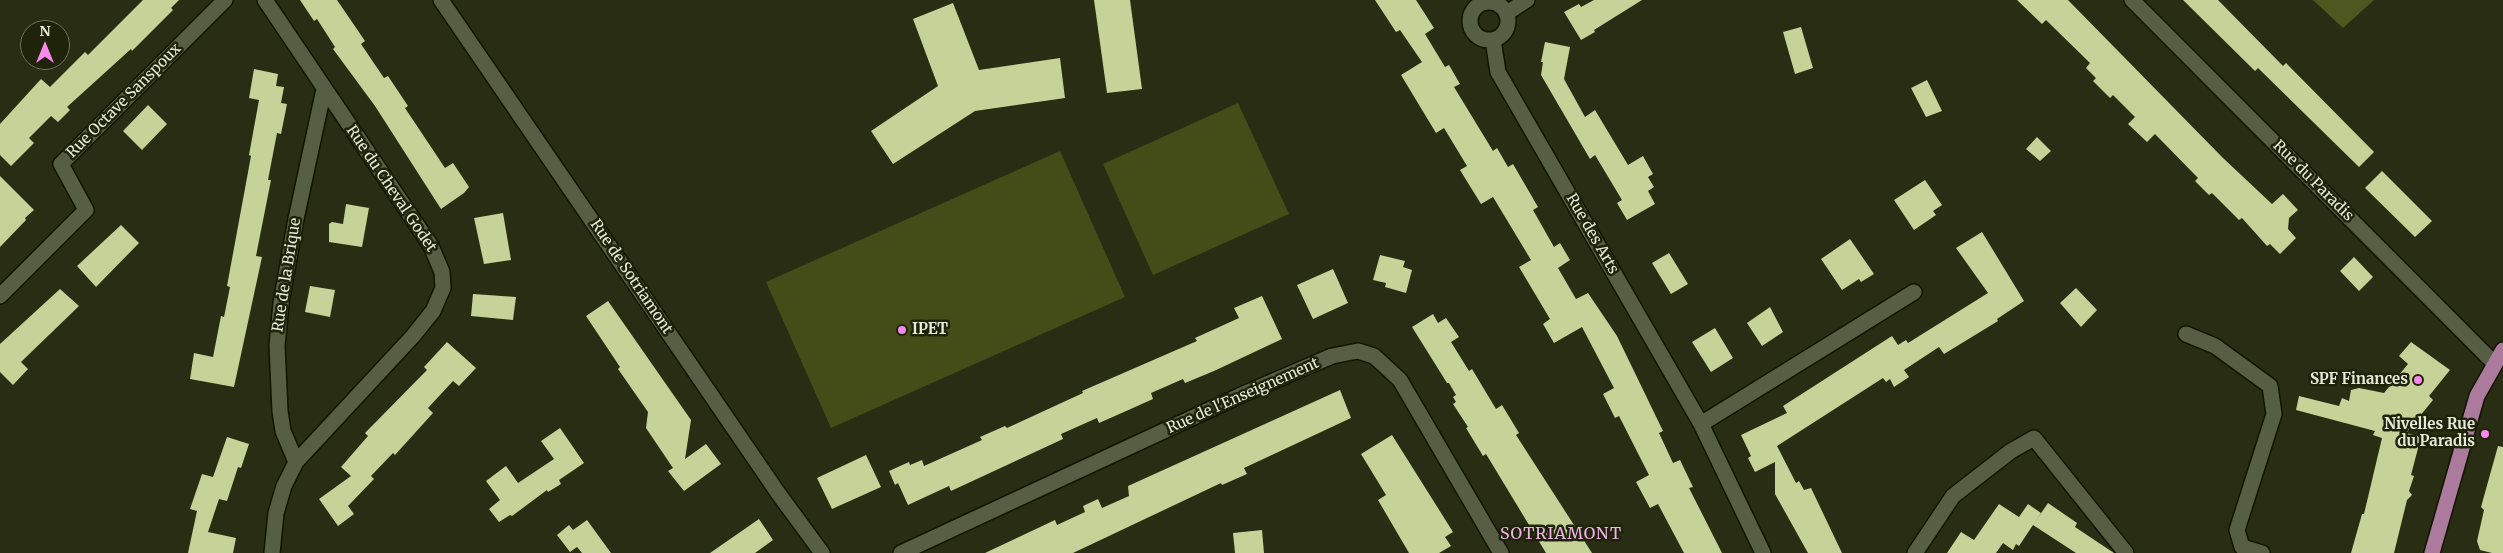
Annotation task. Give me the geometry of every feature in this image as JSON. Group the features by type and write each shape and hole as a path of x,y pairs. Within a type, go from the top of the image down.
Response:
{"main road":[{"path":"2432,553 2478,396 2498,357"}],"street":[{"name":"Rue Octave Sanspoux","path":"0,296 86,210 61,164 225,0"},
{"name":"Rue du Cheval Godet","path":"265,0 431,246 442,272 443,288 433,312 413,336 296,462 284,486 276,513 272,553"},
{"name":"Rue de Sotriamont","path":"441,0 778,494 822,553"},
{"path":"1507,13 1527,0"},
{"name":"Rue du Paradis","path":"2132,0 2498,357"},
{"path":"1489,1 1498,3 1507,13 1509,19 1505,32 1493,40 1479,37 1474,33 1470,23 1469,5 1489,1"},
{"name":"Rue des Arts","path":"1493,40 1498,72 1701,424 1763,553"},
{"name":"Rue de la Brique","path":"296,462 284,431 280,411 277,346 281,302 296,219 324,88"},
{"path":"1701,424 1914,292"},
{"path":"2186,334 2215,346 2270,386 2274,414 2237,530 2242,547 2262,553"},
{"name":"Rue de l'Enseignement","path":"901,553 1239,396 1332,356 1358,351 1374,356 1400,380 1501,553"},
{"path":"1915,553 1953,496 2011,451 2034,438 2126,553"}],"green space":[{"path":"2313,0 2374,0 2343,28"},
{"path":"1238,103 1289,214 1153,275 1103,164"},
{"path":"1060,151 1125,297 831,428 766,282"}],"building":[{"path":"143,0 179,0 171,8 173,10 132,51 131,49 67,107 70,110 58,122 51,116 29,138 34,143 11,166 0,155 0,124 41,79 50,87 67,70 70,70 70,67 85,52 88,55"},
{"path":"300,0 337,0 365,41 361,44 384,78 388,76 408,106 405,108 445,168 453,163 469,187 464,193 441,209 375,106 333,49 335,47 317,19 314,21"},
{"path":"1094,0 1130,0 1142,89 1107,93"},
{"path":"1375,0 1416,0 1434,28 1425,34 1445,67 1449,65 1460,84 1454,87 1493,151 1497,148 1508,167 1513,164 1538,207 1533,210 1554,247 1560,243 1570,260 1558,268 1576,299 1588,293 1617,336 1663,431 1659,433 1673,463 1680,460 1693,487 1689,488 1722,553 1684,553 1658,504 1650,508 1636,482 1649,475 1619,416 1615,418 1603,394 1614,388 1582,327 1554,343 1543,324 1550,319 1519,267 1531,260 1493,197 1481,204 1460,170 1467,166 1444,128 1436,133 1401,75 1422,62 1400,30 1396,32"},
{"path":"1594,0 1642,0 1581,40 1564,12 1579,4 1581,7"},
{"path":"2017,0 2068,0 2223,158 2272,204 2283,194 2298,210 2289,218 2288,229 2296,238 2280,254 2270,244 2267,246 2242,218 2239,220 2212,193 2209,195 2195,181 2198,178 2155,134 2147,142 2128,124 2135,117 2113,95 2110,98 2093,81 2096,78 2086,68 2090,63 2046,20 2042,24"},
{"path":"2183,0 2218,0 2283,66 2286,63 2374,152 2359,167 2258,68 2255,71"},
{"path":"953,3 979,70 1060,58 1065,98 975,111 893,164 871,131 938,86 913,19"},
{"path":"1801,27 1813,68 1795,74 1783,32"},
{"path":"1545,42 1570,47 1564,79 1585,117 1595,110 1628,165 1643,156 1653,174 1648,177 1654,187 1648,191 1655,204 1627,220 1617,203 1622,200 1595,155 1590,159 1541,75 1543,62 1541,62"},
{"path":"254,69 278,74 276,86 284,87 281,103 287,104 281,134 277,133 268,180 271,180 256,256 262,257 234,387 190,379 194,353 213,357 221,316 224,317 230,287 227,286 251,156 249,155 259,100 249,98"},
{"path":"1927,80 1942,111 1926,117 1911,88"},
{"path":"148,105 167,124 142,150 123,131"},
{"path":"2037,137 2051,151 2040,161 2026,149"},
{"path":"2382,171 2432,221 2415,237 2365,188"},
{"path":"0,176 34,210 0,247"},
{"path":"1925,180 1942,205 1933,211 1936,215 1914,230 1894,200"},
{"path":"346,204 369,208 362,247 329,242 329,224 332,222 343,224"},
{"path":"503,213 511,260 484,264 474,218"},
{"path":"121,225 139,243 96,287 77,266"},
{"path":"1982,232 2024,301 1997,319 1998,321 1944,354 1939,347 1904,370 1909,377 1894,387 1890,379 1886,382 1883,378 1777,446 1796,483 1799,481 1804,490 1811,488 1842,553 1808,553 1775,494 1775,462 1755,472 1748,458 1751,456 1741,435 1787,413 1783,406 1892,336 1898,345 1906,340 1908,343 1988,293 1956,248"},
{"path":"1850,239 1874,274 1861,282 1859,279 1842,290 1821,259"},
{"path":"1669,253 1688,284 1671,294 1652,263"},
{"path":"1380,255 1405,261 1403,267 1412,270 1406,293 1385,287 1386,283 1373,280"},
{"path":"2354,257 2373,277 2359,291 2340,271"},
{"path":"1333,269 1348,303 1313,319 1297,285"},
{"path":"310,286 335,290 330,317 305,312"},
{"path":"2076,288 2097,310 2081,327 2060,303"},
{"path":"60,289 79,306 21,362 28,369 13,385 0,372 0,344"},
{"path":"473,294 516,297 513,320 471,316"},
{"path":"1262,296 1282,339 1185,383 1183,379 1151,393 1153,399 1099,423 1097,418 1061,434 1063,439 951,491 949,486 908,505 898,483 895,485 889,471 909,462 910,465 922,460 924,466 982,440 980,437 1005,426 1007,428 1083,393 1082,391 1197,341 1195,338 1239,318 1234,308"},
{"path":"608,301 691,420 685,459 706,444 721,464 684,491 668,471 673,468 646,428 648,412 618,369 620,367 586,316"},
{"path":"1770,307 1783,332 1762,346 1747,323"},
{"path":"1433,314 1438,323 1446,318 1459,337 1451,342 1469,371 1472,369 1496,409 1502,405 1519,433 1516,435 1592,553 1546,553 1486,454 1483,456 1466,428 1468,427 1453,404 1456,402 1453,397 1456,395 1412,327"},
{"path":"1715,328 1733,358 1711,372 1692,342"},
{"path":"447,342 476,368 459,386 453,381 428,408 433,413 395,455 393,453 371,476 374,479 348,506 354,514 338,526 319,499 351,476 341,467 368,436 365,433 427,370 424,367"},
{"path":"2411,342 2450,370 2429,396 2433,400 2406,433 2421,437 2411,475 2414,476 2409,491 2412,495 2407,500 2394,553 2351,553 2362,514 2364,514 2382,438 2373,435 2375,431 2296,410 2299,396 2339,406 2342,398 2349,401 2351,390 2359,388 2384,393 2408,364 2399,356"},
{"path":"1340,390 1351,418 1244,468 1247,474 1222,485 1221,483 1073,553 985,553 1055,520 1057,525 1085,512 1083,506 1098,499 1102,508 1129,496 1128,486"},
{"path":"560,428 584,463 559,480 561,484 548,492 547,490 512,516 510,515 499,522 489,509 500,500 486,481 506,466 518,483 554,459 541,441"},
{"path":"1392,435 1453,532 1445,537 1451,546 1439,553 1409,553 1378,500 1386,495 1361,454"},
{"path":"227,437 249,444 241,468 238,467 227,501 219,499 208,532 236,538 233,553 188,553 197,511 190,509 202,474 213,477"},
{"path":"2498,446 2503,447 2503,553 2492,553 2480,550 2477,541 2484,510 2481,507"},
{"path":"866,455 881,487 832,509 817,478"},
{"path":"2048,503 2077,523 2075,527 2114,553 2076,553 2033,525"},
{"path":"1999,504 2019,517 2028,504 2041,513 2019,546 2016,544 2013,550 2003,543 1996,553 1947,553 1961,532 1974,540"},
{"path":"759,519 773,540 755,553 710,553"},
{"path":"587,520 611,553 582,553 577,547 570,552 557,535 569,525 573,530"},
{"path":"1262,530 1264,553 1235,553 1233,533"}],"place":[{"name":"IPET","path":"902,330"},
{"name":"SPF Finances","path":"2418,380"},
{"name":"Nivelles Rue du Paradis","path":"2485,434"}],"district":[{"name":"SOTRIAMONT","path":"1561,534"}]}
